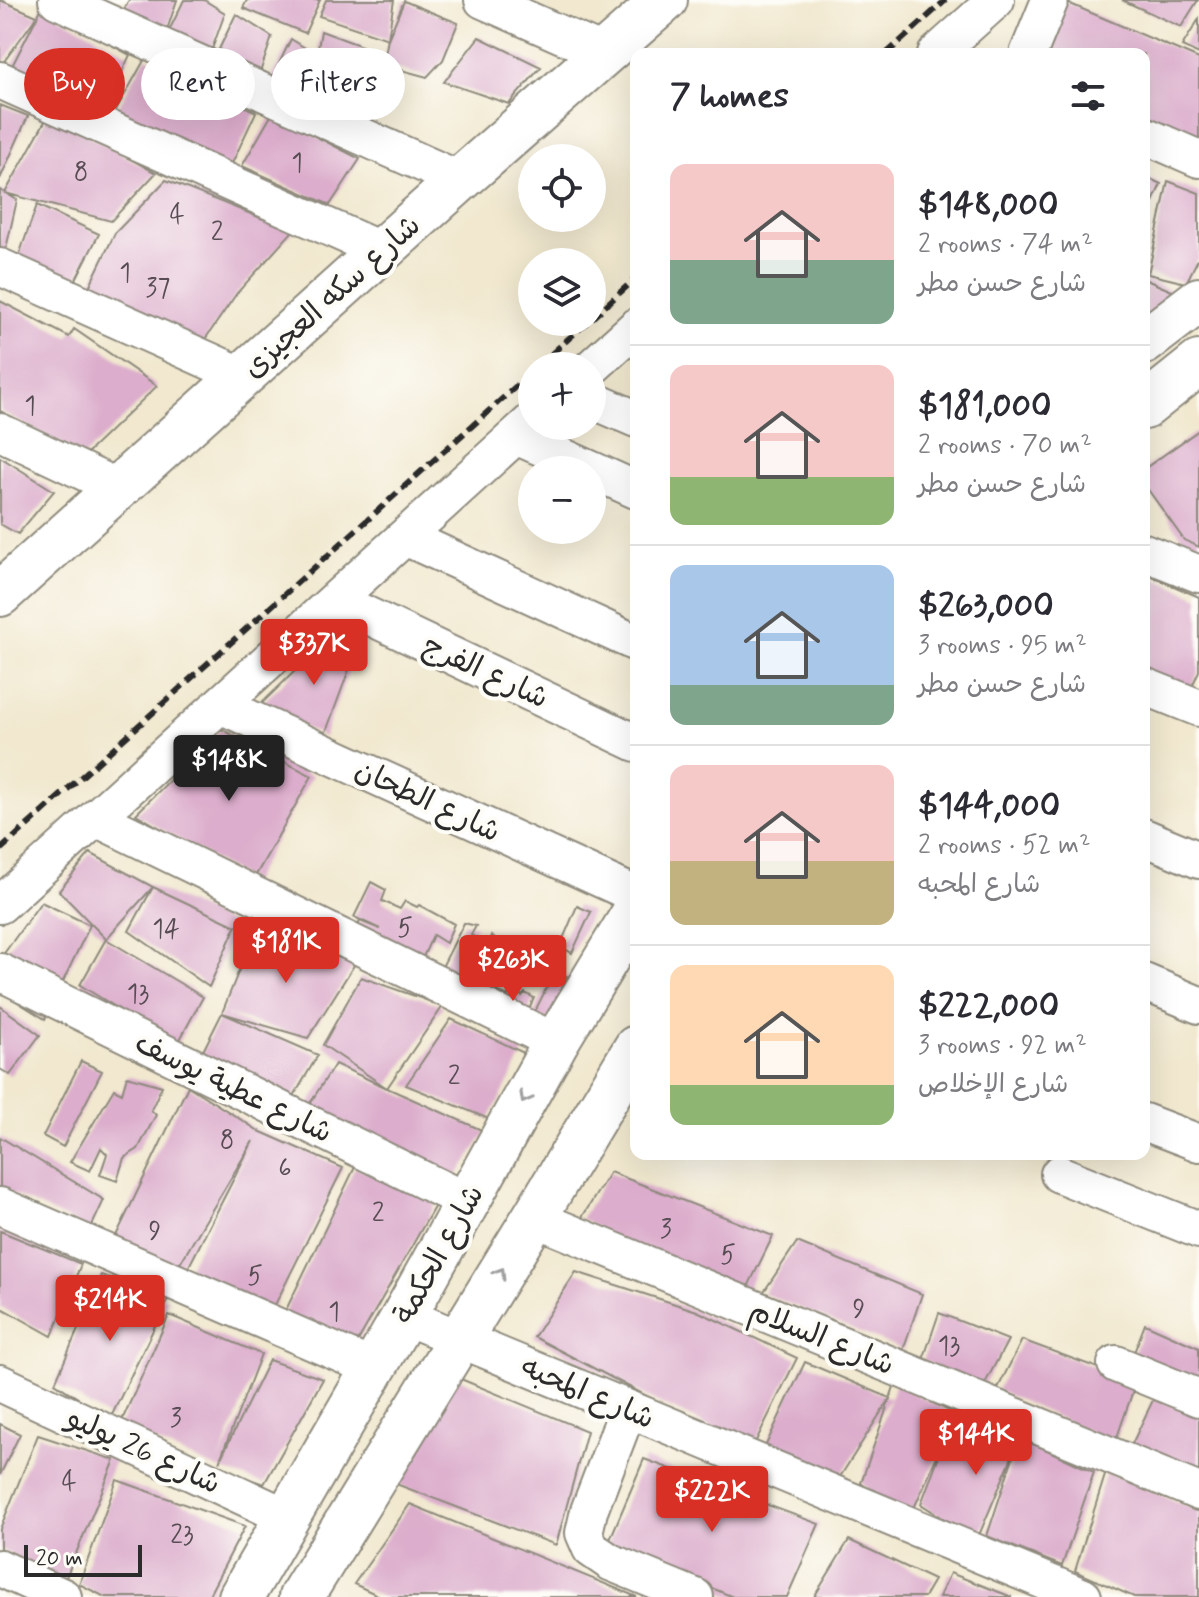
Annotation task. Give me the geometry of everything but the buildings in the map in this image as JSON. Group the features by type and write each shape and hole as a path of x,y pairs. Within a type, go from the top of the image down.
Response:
{"street":[{"path":"57,0 460,180"},
{"path":"483,0 603,53"},
{"name":"شارع سكه العجيزى","path":"0,594 665,0"},
{"path":"943,48 996,0"},
{"path":"1030,48 1050,0"},
{"path":"0,80 382,251"},
{"path":"1150,138 1199,159"},
{"path":"0,267 243,376"},
{"path":"1150,337 1199,300"},
{"path":"606,354 630,332"},
{"path":"1150,360 1194,373"},
{"path":"1150,403 1194,373"},
{"path":"606,406 630,416"},
{"path":"0,432 118,488"},
{"path":"0,905 518,434"},
{"path":"542,440 569,456"},
{"path":"606,476 630,487"},
{"path":"405,537 630,640"},
{"path":"1150,554 1199,574"},
{"name":"شارع الفرج","path":"335,600 630,740"},
{"path":"1150,688 1199,708"},
{"name":"شارع الطحان","path":"220,705 630,892"},
{"path":"96,818 556,1042"},
{"path":"1150,840 1199,860"},
{"name":"شارع الحكمة","path":"241,1597 404,1316 556,1042 630,920"},
{"name":"شارع عطية يوسف","path":"0,972 468,1202"},
{"path":"1150,985 1199,1005"},
{"name":"شارع الحكمة","path":"311,1594 630,1058"},
{"path":"1150,1124 1199,1143"},
{"path":"1059,1174 1199,1230"},
{"path":"0,1206 373,1368"},
{"name":"شارع السلام","path":"534,1218 1199,1492"},
{"name":"شارع المحبه","path":"404,1316 1083,1597"},
{"path":"1116,1364 1199,1398"},
{"name":"شارع 26 يوليو","path":"0,1383 287,1517"},
{"path":"628,1409 589,1511 584,1533 591,1549 610,1562 695,1597"},
{"path":"0,1568 63,1597"}],"railway":[{"path":"893,48 946,0"},
{"path":"606,305 630,283"},
{"path":"554,352 571,336"},
{"path":"0,850 518,385"}]}
